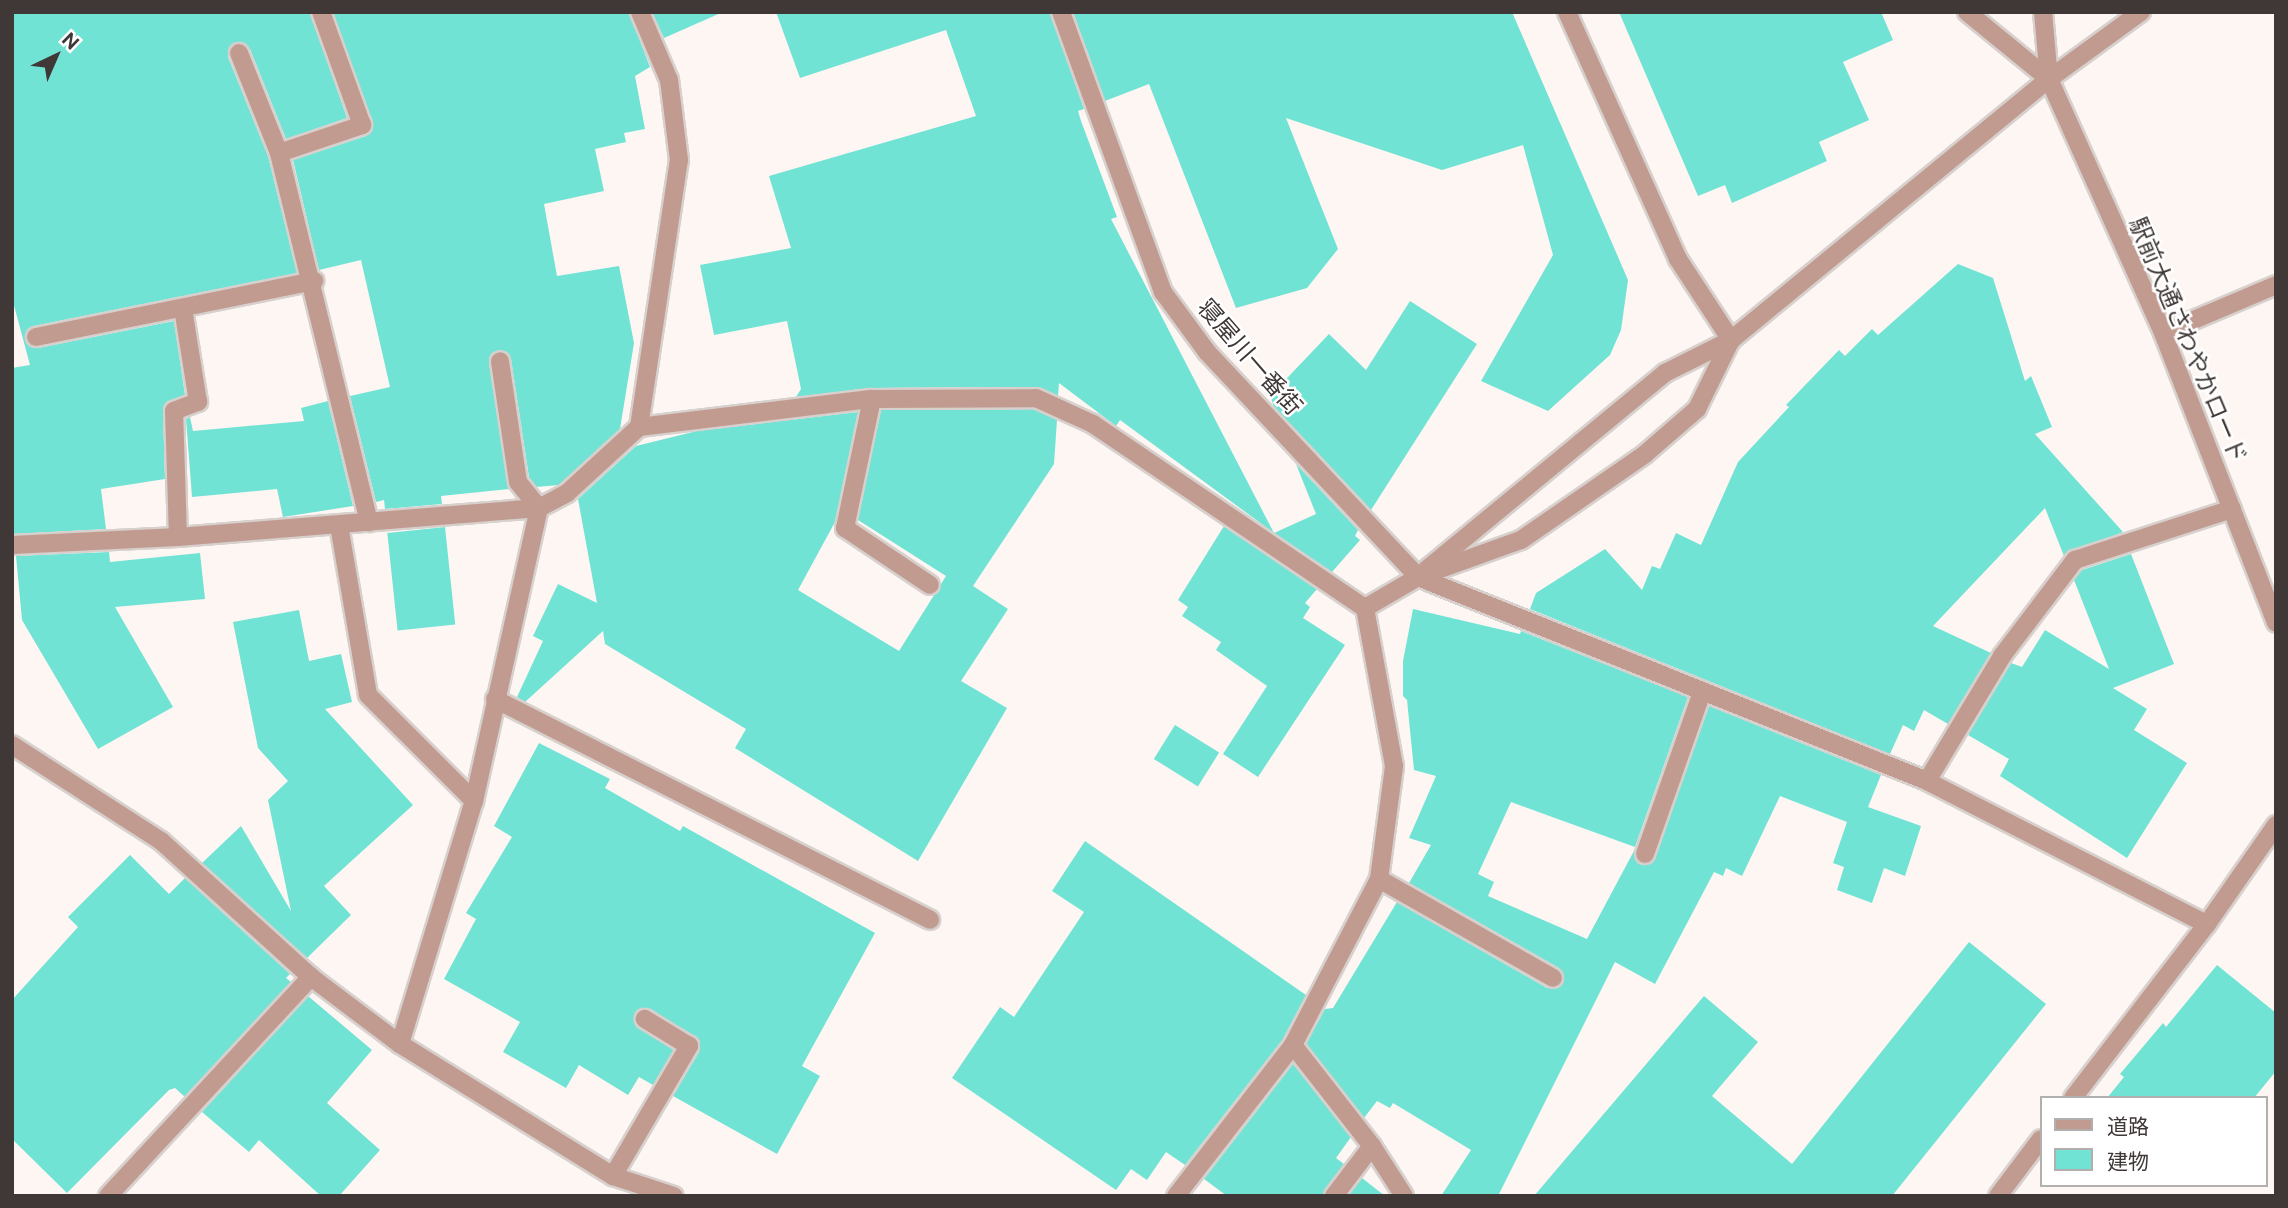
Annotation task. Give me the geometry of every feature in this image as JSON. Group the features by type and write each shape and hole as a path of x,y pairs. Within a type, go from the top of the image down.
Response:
{"street":[{"path":"279,153 362,125 321,12"},
{"path":"639,426 679,160 669,80 640,12"},
{"name":"寝屋川一番街","path":"1061,12 1163,292 1207,352 1418,577"},
{"path":"1567,12 1678,259 1731,340"},
{"path":"1966,12 2049,79"},
{"path":"2043,12 2049,79"},
{"path":"1366,608 1418,577 1665,373 1731,340 2049,79 2140,12"},
{"path":"239,53 279,153 314,281 369,522"},
{"name":"駅前大通さわやかロード","path":"2049,79 2163,333 2276,623"},
{"path":"36,337 314,281"},
{"path":"2163,333 2276,285"},
{"path":"178,537 174,411 198,402 183,308"},
{"path":"1418,577 1521,540 1645,454 1697,409 1731,340"},
{"path":"500,361 518,482 538,508"},
{"path":"872,398 845,528 930,585"},
{"path":"12,545 178,537 538,508 567,493 639,426 872,398 1036,398 1093,424 1366,608 1394,766 1379,879 1293,1045 1176,1196"},
{"path":"400,1044 474,801 538,508"},
{"path":"1927,781 2002,656 2075,560 2232,509"},
{"path":"339,525 368,695 474,801"},
{"path":"1418,577 1927,781 2207,924"},
{"path":"1646,854 1702,692"},
{"path":"495,699 930,920"},
{"path":"12,745 160,841 312,977 400,1044 613,1175 674,1196"},
{"path":"2075,1096 2207,924 2276,825"},
{"path":"1379,879 1553,978"},
{"path":"108,1196 312,977"},
{"path":"613,1175 689,1046 645,1019"},
{"path":"1293,1045 1372,1146 1404,1196"},
{"path":"1998,1196 2039,1142"},
{"path":"1334,1196 1372,1146"}],"building":[{"path":"12,12 310,12 347,118 286,139 250,49 234,43 228,57 268,156 297,273 34,326 26,333 27,344 38,348 174,321 185,395 169,401 163,411 165,479 101,489 106,529 14,534 12,368 30,365 12,298"},
{"path":"333,12 629,12 650,67 635,76 645,129 624,133 626,142 595,149 604,191 544,204 557,276 619,266 634,343 620,429 559,485 536,487 529,477 511,359 499,350 489,363 509,489 441,496 442,504 385,509 384,500 376,502 350,396 390,387 361,260 319,270 293,160 366,136 373,128"},
{"path":"652,12 723,12 664,38"},
{"path":"776,12 1050,12 1084,109 1078,111 1081,121 1117,217 1111,219 1274,533 1120,420 1116,426 1059,383 1058,396 1036,387 872,388 796,397 801,389 787,321 714,335 700,265 791,248 769,176 976,116 946,30 800,78"},
{"path":"1073,12 1512,12 1628,280 1621,330 1610,355 1548,411 1481,381 1553,255 1523,145 1442,170 1286,118 1338,249 1307,288 1236,308 1149,84 1105,101"},
{"path":"1619,12 1881,12 1893,40 1843,62 1869,120 1819,142 1827,161 1732,203 1725,185 1698,196"},
{"path":"1958,264 1993,278 2025,381 2031,376 2052,427 2035,434 2123,532 2064,556 2045,508 1933,626 1991,653 1948,724 1924,710 1914,731 1903,725 1890,754 1530,609 1536,593 1605,549 1642,590 1652,566 1660,569 1676,533 1701,545 1738,462 1789,407 1786,405 1839,350 1845,356 1872,329 1878,335"},
{"path":"1410,301 1477,344 1371,510 1274,407 1270,396 1329,334 1366,370"},
{"path":"328,401 353,506 283,517 277,489 192,497 186,419 190,417 193,431 304,421 301,408"},
{"path":"1034,409 1057,420 1054,464 973,586 1008,609 961,681 1007,708 918,861 735,748 746,729 605,644 603,631 525,702 517,697 543,641 533,636 558,584 597,603 578,499 636,446 697,431 858,412 835,522 798,590 899,651 946,576 858,520 881,410"},
{"path":"1296,464 1358,530 1355,536 1360,540 1332,572 1274,533 1316,514"},
{"path":"1224,526 1317,589 1305,603 1310,607 1303,618 1345,645 1258,777 1223,754 1267,686 1216,650 1221,642 1182,616 1188,607 1178,600"},
{"path":"445,527 455,624 398,631 387,533"},
{"path":"109,552 110,562 200,553 205,599 115,607 173,707 98,749 22,620 16,556"},
{"path":"2131,554 2174,664 2113,688 2147,709 2134,730 2187,763 2127,858 2000,776 2009,759 1968,735 2011,663 2022,667 2045,630 2109,669 2074,580 2082,570"},
{"path":"1413,609 1520,634 1521,631 1688,697 1635,847 1511,802 1478,874 1494,882 1488,896 1587,939 1635,849 1641,864 1655,858 1709,706 1881,775 1868,807 1921,826 1905,876 1884,868 1872,903 1837,890 1844,867 1833,863 1847,822 1780,796 1742,876 1726,868 1723,876 1714,872 1655,984 1615,962 1498,1196 1441,1196 1471,1150 1393,1103 1390,1108 1377,1101 1364,1118 1306,1044 1325,1009 1333,1008 1397,902 1547,988 1558,988 1564,979 1559,968 1409,883 1431,845 1409,838 1436,776 1414,770 1407,700 1403,696 1403,661"},
{"path":"299,610 309,661 341,654 352,702 325,709 413,805 324,886 351,915 307,958 202,863 241,826 291,911 268,800 288,781 258,748 233,622"},
{"path":"1175,725 1219,753 1198,786 1154,759"},
{"path":"539,743 610,779 605,788 680,831 683,826 875,933 802,1066 820,1076 777,1154 673,1096 699,1052 699,1041 651,1009 636,1013 635,1025 674,1050 653,1085 639,1077 628,1095 579,1065 566,1088 503,1052 520,1022 444,979 476,919 466,913 512,837 494,826"},
{"path":"1085,841 1306,995 1283,1039 1185,1165 1166,1152 1147,1180 1131,1169 1116,1190 952,1078 1000,1007 1014,1017 1084,912 1052,891"},
{"path":"130,855 169,894 185,878 290,974 286,978 291,982 185,1097 175,1088 169,1090 67,1193 12,1139 12,1000 78,927 68,917"},
{"path":"1969,942 2046,1004 1892,1196 1534,1196 1704,996 1758,1042 1712,1096 1792,1164"},
{"path":"2217,965 2276,1013 2276,1071 2256,1096 2109,1096 2124,1077 2120,1074 2163,1023 2166,1027"},
{"path":"308,996 372,1050 327,1103 380,1150 339,1196 321,1196 259,1140 249,1152 202,1112"},
{"path":"1293,1064 1351,1137 1336,1158 1344,1164 1323,1196 1227,1196 1204,1179"},
{"path":"1362,1178 1385,1196 1348,1196"}]}
